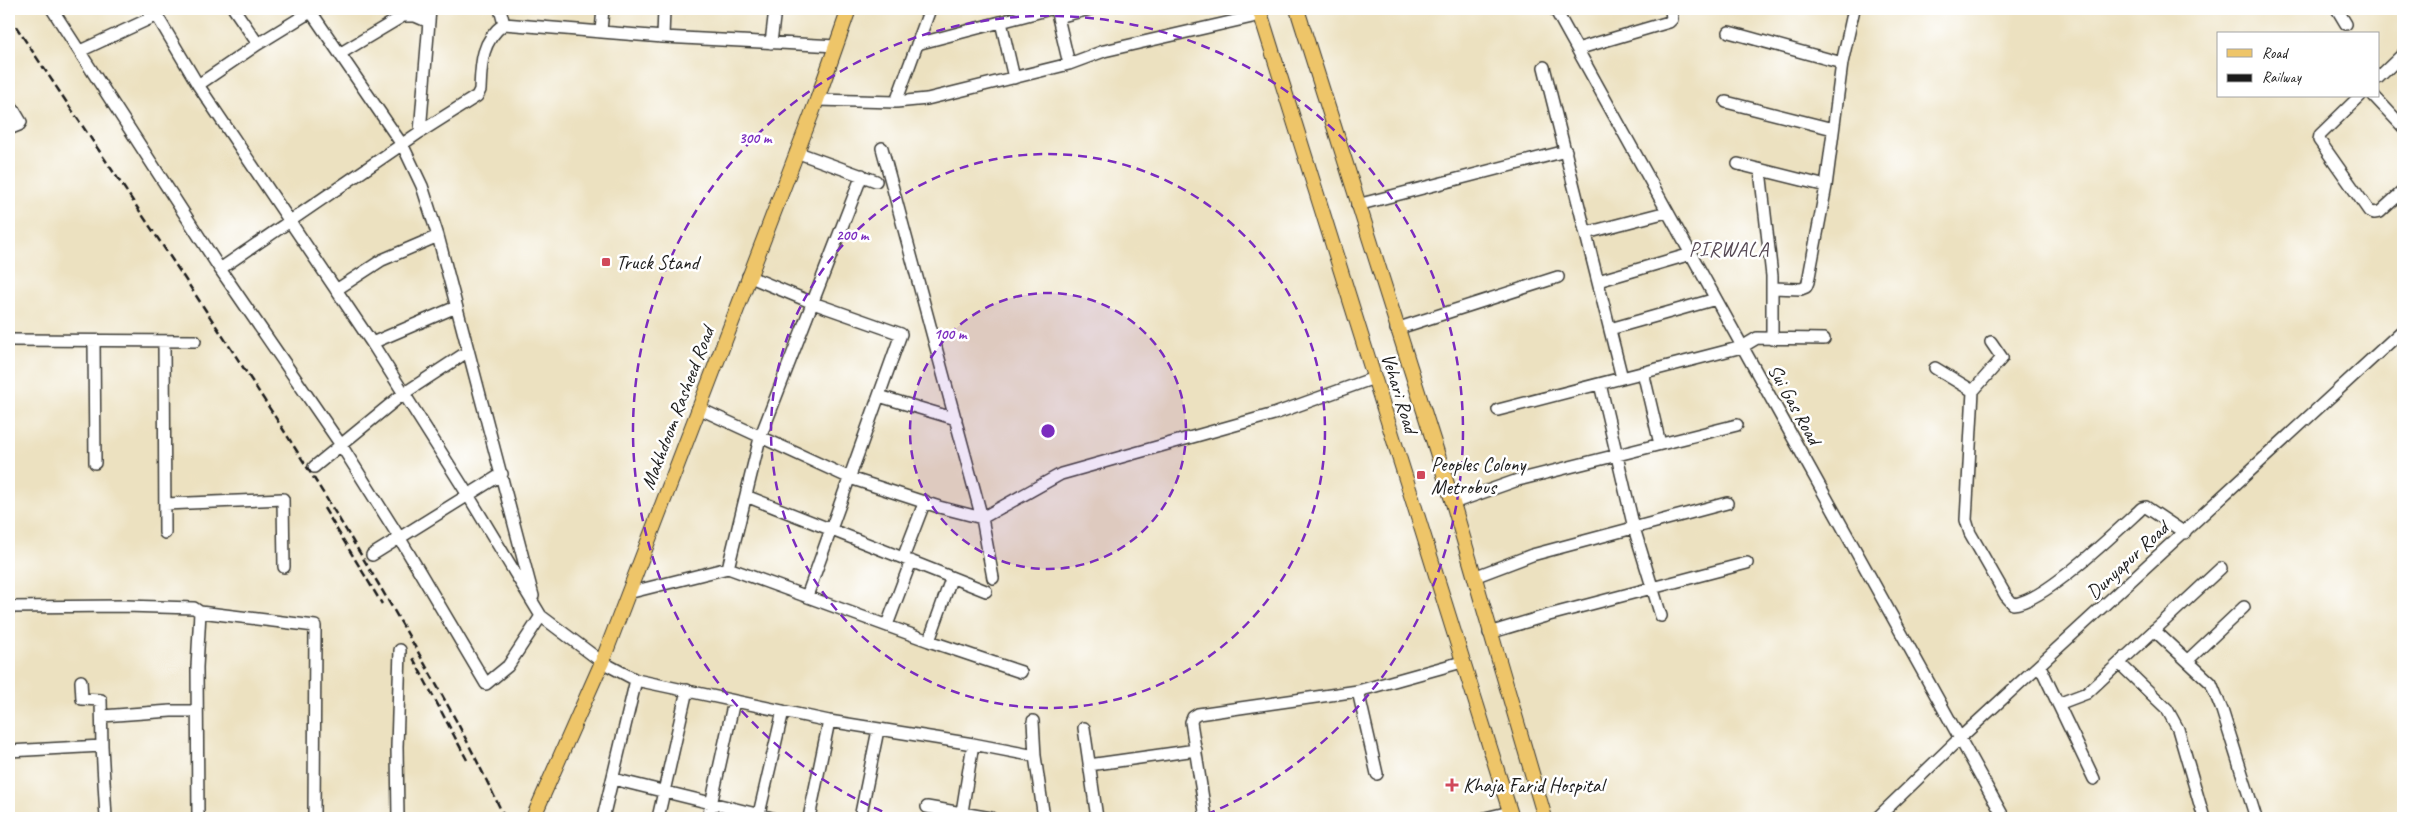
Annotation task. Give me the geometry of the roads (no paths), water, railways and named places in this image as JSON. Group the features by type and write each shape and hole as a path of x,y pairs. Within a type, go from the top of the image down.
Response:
{"main road":[{"name":"Makhdoom Rasheed Road","path":"533,818 602,662 748,276 817,100 849,9"},
{"name":"Vehari Road","path":"1297,9 1396,329 1453,503 1489,633 1545,818"},
{"name":"Vehari Road","path":"1260,12 1511,815"}],"street":[{"path":"52,9 220,269 341,445 400,537 486,684 508,666 539,612 467,352 438,236 422,186 402,146 312,10 198,85"},
{"path":"80,50 149,19 152,9"},
{"path":"152,9 198,85 372,343 539,612 602,662 636,680 829,721 1035,756"},
{"path":"234,9 258,44"},
{"path":"420,132 430,9"},
{"path":"500,9 504,24"},
{"path":"601,31 603,9"},
{"path":"662,37 664,9"},
{"path":"762,9 774,9 771,42"},
{"path":"896,102 930,9"},
{"path":"917,44 1001,22 1028,12 1090,9"},
{"name":"Sui Gas Road","path":"1555,9 2004,818"},
{"path":"1577,49 1669,22 1672,19 1671,9"},
{"path":"1772,288 1801,289 1806,287 1826,186 1842,63 1854,9"},
{"path":"2337,9 2346,24"},
{"path":"1055,11 1069,64"},
{"path":"817,100 896,102 927,99 1069,64 1104,51 1260,12"},
{"path":"341,53 403,16 415,16 428,22"},
{"path":"1001,22 1014,78"},
{"path":"220,269 420,132 478,96 485,46 495,30 504,24 662,37 836,46"},
{"path":"1729,32 1842,63"},
{"path":"2380,76 2403,54"},
{"path":"1544,67 1622,378"},
{"path":"2358,98 2320,135 2319,140 2369,211 2374,213 2380,212 2403,191"},
{"path":"2376,98 2403,127"},
{"path":"9,102 20,122 19,125 9,129"},
{"path":"1726,102 1833,129"},
{"path":"882,148 982,518 993,578"},
{"path":"1357,204 1566,151"},
{"path":"796,152 876,181"},
{"path":"1738,164 1826,186"},
{"path":"1760,170 1772,288 1772,338"},
{"path":"728,568 760,438 862,176"},
{"path":"1586,233 1667,212"},
{"path":"336,290 382,260 438,236"},
{"path":"1598,281 1691,254"},
{"path":"748,276 901,334 807,596"},
{"path":"1396,329 1558,277"},
{"path":"1610,329 1716,300"},
{"path":"372,343 456,307"},
{"name":"Dunyapur Road","path":"1877,818 1960,738 2403,330"},
{"path":"1498,410 1742,347 1757,338 1824,338"},
{"path":"9,340 195,341"},
{"path":"164,340 165,533"},
{"path":"94,341 95,463"},
{"path":"1991,342 2001,354 2001,360 1973,391 1966,520 1970,533 2006,596 2013,604 2020,604 2055,584 2142,508 2146,507 2185,532"},
{"path":"314,466 403,394 467,352"},
{"path":"1935,368 1973,391"},
{"path":"1643,372 1660,444"},
{"path":"698,408 850,478 982,518 1061,474 1274,414 1374,378"},
{"path":"1600,384 1634,528 1661,616"},
{"path":"879,396 956,420"},
{"path":"1453,503 1518,480 1737,425"},
{"path":"372,555 502,474"},
{"path":"746,496 831,528 952,579 986,591"},
{"path":"165,504 283,499 284,567"},
{"path":"887,625 925,501"},
{"path":"1474,577 1532,555 1727,503"},
{"path":"1489,633 1549,615 1747,563"},
{"path":"628,593 728,568 929,641 1022,672"},
{"path":"2058,704 2087,693 2221,568"},
{"path":"929,641 952,579"},
{"path":"9,607 126,606 194,608 200,612 315,626 314,818"},
{"path":"2188,660 2244,607"},
{"path":"198,818 197,712 200,612"},
{"path":"2154,630 2188,660 2211,684 2222,710 2256,818"},
{"path":"398,818 397,747 400,650"},
{"path":"1206,818 1191,722 1193,717 1198,714 1358,690 1462,662"},
{"path":"2119,663 2167,709 2178,729 2204,818"},
{"path":"2040,666 2094,779"},
{"path":"603,818 614,779 636,680"},
{"path":"81,681 82,699 101,700 106,818"},
{"path":"658,818 687,690"},
{"path":"1358,690 1377,774"},
{"path":"708,818 734,701"},
{"path":"102,716 171,711 197,712"},
{"path":"758,817 783,711"},
{"path":"809,818 829,721"},
{"path":"1033,721 1035,756 1044,818"},
{"path":"1084,728 1097,818"},
{"path":"860,818 878,730"},
{"path":"961,816 973,744"},
{"path":"9,751 102,746"},
{"path":"1088,765 1196,750"},
{"path":"614,779 664,793 712,803 758,817 772,818"},
{"path":"927,807 961,816 991,818"},
{"path":"1485,818 1511,815"}],"railway":[{"path":"9,16 235,355 344,527 397,615 455,718 505,818"},
{"path":"324,508 382,604"},
{"path":"413,658 467,760"}],"place":[{"name":"Truck Stand","path":"606,262"},
{"name":"Peoples Colony Metrobus","path":"1421,475"},
{"name":"Khaja Farid Hospital","path":"1452,785"}],"district":[{"name":"PIRWALA","path":"1729,249"}]}
